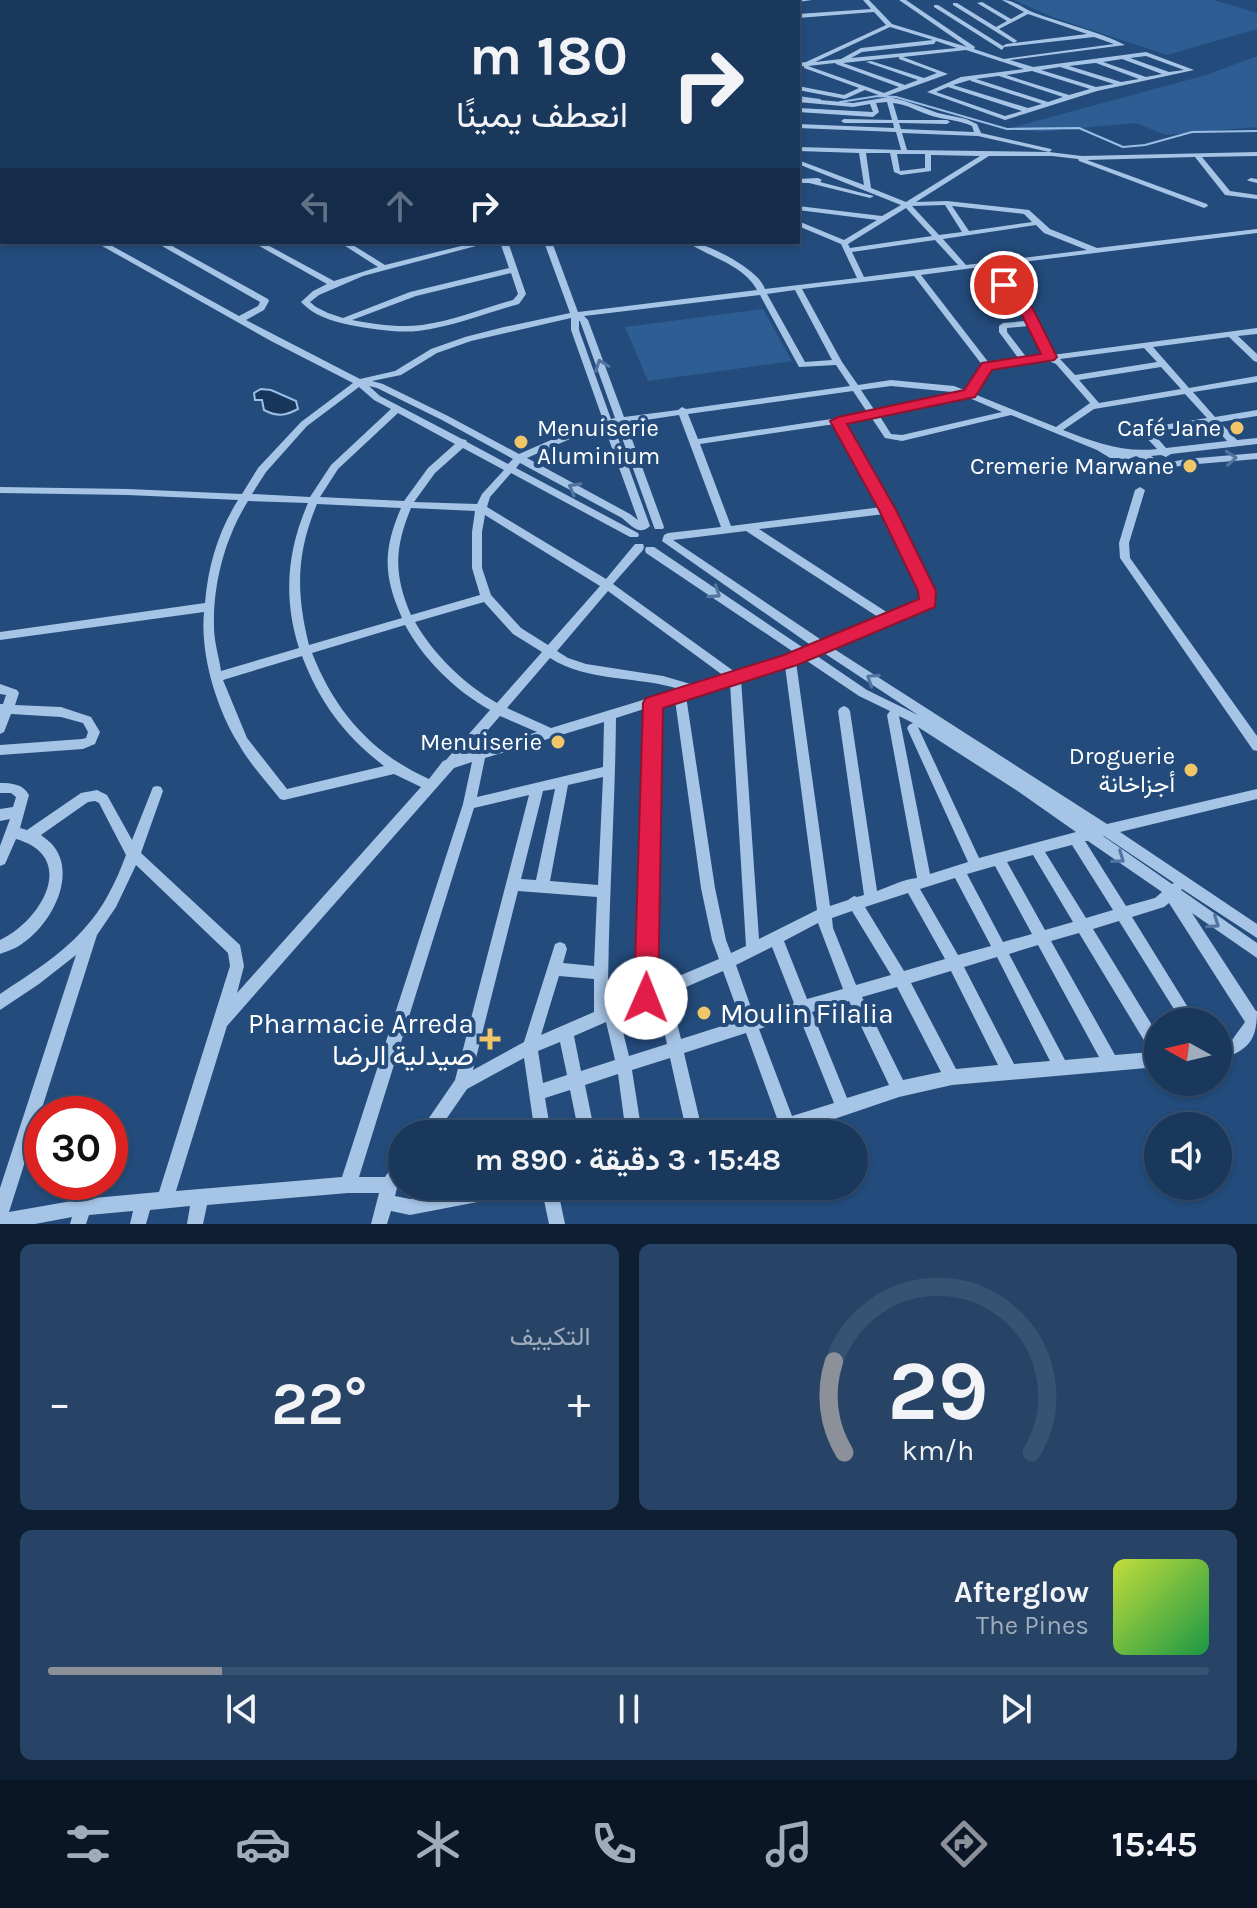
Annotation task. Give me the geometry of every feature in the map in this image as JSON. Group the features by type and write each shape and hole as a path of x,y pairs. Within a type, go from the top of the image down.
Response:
{"street":[{"path":"808,0 821,14"},
{"path":"866,0 890,25 1096,89"},
{"path":"800,65 973,48 902,0"},
{"path":"1001,60 1122,45 1028,12 1005,0"},
{"path":"980,3 1011,21"},
{"path":"955,4 1014,41"},
{"path":"832,6 837,13"},
{"path":"936,6 1004,47 1100,35"},
{"path":"800,14 875,10"},
{"path":"954,35 995,28 1028,12"},
{"path":"800,65 890,25"},
{"path":"1067,39 1084,50"},
{"path":"838,63 861,50 941,41"},
{"path":"889,47 898,57 1047,104"},
{"path":"1146,54 1191,70 1096,89 1005,118 930,92 964,79 1120,57 1146,54"},
{"path":"1120,57 1169,74"},
{"path":"865,60 924,80"},
{"path":"1094,60 1147,79"},
{"path":"838,63 905,87"},
{"path":"800,65 884,95 943,73"},
{"path":"1058,65 1123,84"},
{"path":"1092,75 1121,70"},
{"path":"996,74 1069,97"},
{"path":"948,85 1030,111"},
{"path":"800,88 845,97 865,88"},
{"path":"889,99 905,153"},
{"path":"800,100 853,105 889,99 970,122 978,134"},
{"path":"800,110 873,115 876,112 872,101"},
{"path":"843,125 845,112 853,105"},
{"path":"800,126 827,128 894,122 970,122"},
{"path":"843,125 854,130 978,134 1024,142 1204,206"},
{"path":"827,128 827,150"},
{"path":"854,130 869,192"},
{"path":"800,149 1073,157 1257,154"},
{"path":"893,153 900,173 929,170 928,154"},
{"path":"846,247 881,218 988,154"},
{"path":"1197,155 1223,189 1232,195 1257,197"},
{"path":"800,163 833,174 869,192"},
{"path":"812,182 833,174"},
{"path":"800,181 869,192 906,204 947,203 1026,212 1047,231 1095,251"},
{"path":"1245,196 1257,205"},
{"path":"947,203 966,232"},
{"path":"906,204 963,266"},
{"path":"800,208 881,218"},
{"path":"800,224 846,247 1038,223"},
{"path":"395,769 284,795 241,740 226,709 209,648 208,607 222,544 242,497 254,477 283,444 359,382 397,373 426,355 469,340 575,315 1257,231"},
{"path":"103,244 239,320 359,382 391,391 626,516 642,537 863,693 916,719 1082,837 1257,932"},
{"path":"163,244 265,301 261,308 239,320"},
{"path":"260,244 334,285"},
{"path":"346,244 385,268"},
{"path":"442,244 446,252"},
{"path":"479,244 385,268 334,285 311,295 305,302 321,315 417,328 516,302 522,294 505,244"},
{"path":"549,244 638,511 642,537"},
{"path":"696,244 749,274 763,290 802,365 838,362"},
{"path":"846,247 862,280"},
{"path":"973,265 1014,293 1026,309 1049,357 1059,362 1095,406"},
{"path":"344,320 425,290 512,270"},
{"path":"916,273 987,366"},
{"path":"797,287 838,362 888,436 898,438 1014,412"},
{"path":"575,315 584,320 659,527 668,539 823,647 1106,830 1257,951"},
{"path":"1025,361 1001,328 1031,323"},
{"path":"987,366 1257,331"},
{"path":"1231,334 1252,350 1257,359"},
{"path":"1147,346 1235,444"},
{"path":"1074,378 1163,364"},
{"path":"695,442 838,421 970,394 987,366"},
{"path":"1057,430 1095,406 1188,393 1257,379"},
{"path":"359,382 365,390 397,408 661,547 668,539 727,529 888,510"},
{"path":"695,690 663,680 586,668 549,654 517,631 486,597 477,568 481,508 519,458 575,432 607,422 854,386 909,383 970,394 1100,448 1128,466 1149,469 1186,462 1257,456"},
{"path":"397,408 340,461 313,500 302,531 294,570 295,611 304,650 331,704 354,733 395,769 429,785"},
{"path":"682,410 727,529"},
{"path":"1166,454 1147,430 1257,413"},
{"path":"447,765 479,758 550,733 790,660 887,618 925,606 929,597 888,510 838,421"},
{"path":"1100,448 1137,454 1166,454 1257,441"},
{"path":"463,442 427,473 405,503 397,525 393,557 397,595 405,620 439,664 465,688 499,709 550,733"},
{"path":"1140,490 1137,477 1124,459 1137,454 1152,462 1124,543 1125,558 1257,746"},
{"path":"0,490 481,508 607,585 735,678"},
{"path":"626,516 638,511"},
{"path":"223,1020 429,785 549,654 607,585 642,537 659,527"},
{"path":"748,527 887,618"},
{"path":"216,677 486,597"},
{"path":"0,636 208,607"},
{"path":"790,660 823,914 833,949 852,993 899,1089"},
{"path":"735,678 753,947"},
{"path":"0,689 13,693 4,709 0,729"},
{"path":"680,695 708,888 726,963 785,1120"},
{"path":"646,998 653,703"},
{"path":"0,750 83,744 94,738 93,726 79,716 4,709"},
{"path":"844,711 871,896"},
{"path":"893,715 917,882 1009,1071"},
{"path":"610,716 601,973 606,1015 624,1064 632,1120"},
{"path":"913,728 976,865"},
{"path":"348,1185 469,804 479,758"},
{"path":"469,804 610,770"},
{"path":"542,886 562,783"},
{"path":"0,788 19,791 23,795 13,832 1,854"},
{"path":"436,1120 462,1084 537,790"},
{"path":"0,1016 3,1001 91,931 108,907 157,791"},
{"path":"462,1084 530,1047 726,963 753,947 854,902 1106,830 1257,794"},
{"path":"32,834 85,797 97,795 103,799 132,853 235,950 237,966 223,1020 165,1200"},
{"path":"0,815 19,812"},
{"path":"0,947 25,936 35,925 57,878 56,864 48,845 32,834 13,832"},
{"path":"1082,837 1182,1008"},
{"path":"1036,849 1144,1027"},
{"path":"999,860 1111,1063"},
{"path":"959,871 1061,1067"},
{"path":"512,884 602,891"},
{"path":"539,1092 802,1008 1159,903 1176,888"},
{"path":"1176,888 1256,1020 1237,1046 1232,1048"},
{"path":"854,902 901,979 952,1077"},
{"path":"0,1213 91,931"},
{"path":"775,937 843,1107"},
{"path":"542,1120 530,1047 560,949"},
{"path":"554,969 601,973"},
{"path":"662,990 692,1120"},
{"path":"566,1033 584,1120"},
{"path":"807,1120 899,1089 952,1077 1144,1060"},
{"path":"0,1222 81,1216 144,1202 348,1185 387,1194 379,1224"},
{"path":"195,1224 200,1198"},
{"path":"398,1200 410,1207 448,1200"},
{"path":"552,1200 557,1224"},
{"path":"138,1224 144,1202"}],"shaded area":[{"path":"1014,0 1214,0 1257,13 1257,29 1167,55 1055,18"},
{"path":"1257,56 1257,127 1165,135 1136,123 1040,132 1007,129 1206,75"},
{"path":"763,309 792,361 648,381 625,327"},
{"path":"261,389 296,401 298,409 281,415 264,410 262,400 255,400 254,393"}],"waterway":[{"path":"840,102 878,96 896,97 1007,129 1079,128 1123,147 1145,145 1192,132 1257,131"},
{"path":"800,97 820,100"}],"place":[{"name":"Café Jane","path":"1237,428"},
{"name":"Menuiserie Aluminium","path":"521,442"},
{"name":"Cremerie Marwane","path":"1190,466"},
{"name":"Menuiserie","path":"558,742"},
{"name":"Droguerie أجزاخانة","path":"1191,770"},
{"name":"Moulin Filalia","path":"704,1013"},
{"name":"Pharmacie Arreda صيدلية الرضا","path":"490,1039"}],"route":[{"path":"646,998 653,703 790,660 928,603 927,591 888,510 838,421 970,394 987,366 1049,357 1026,309 1004,285"}]}
